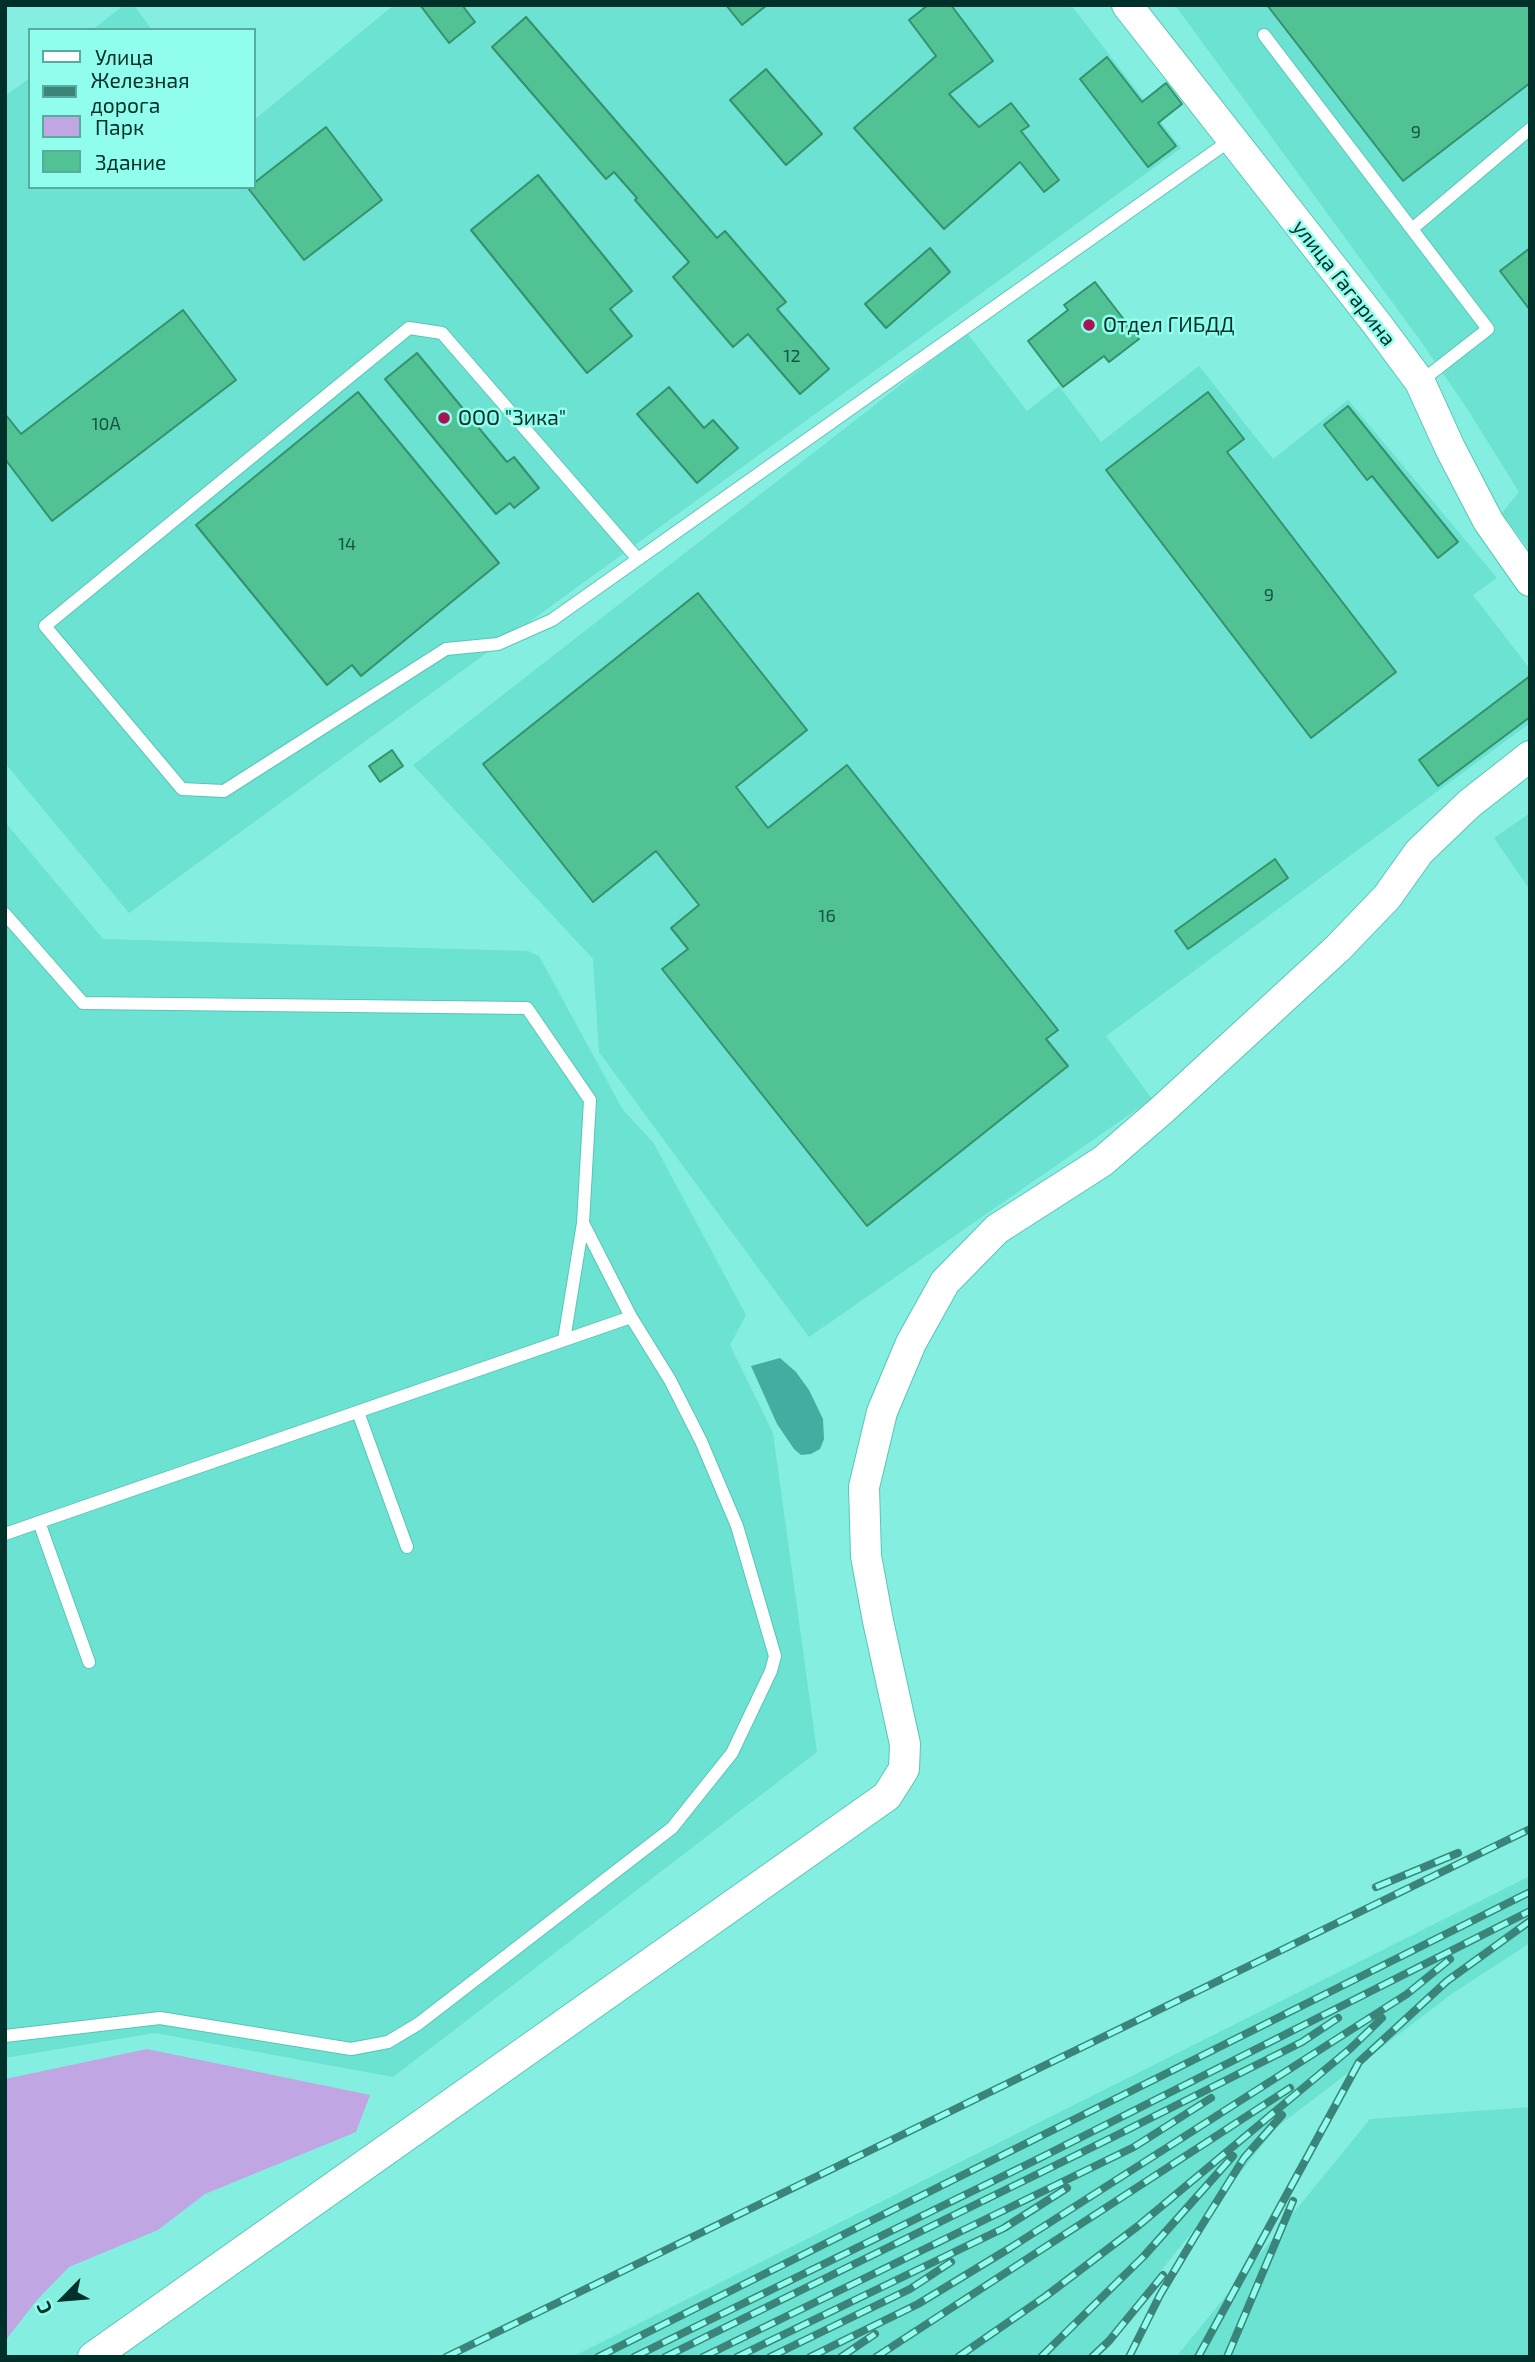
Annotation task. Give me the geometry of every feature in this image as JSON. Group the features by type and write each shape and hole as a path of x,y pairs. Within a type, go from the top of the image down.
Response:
{"street":[{"name":"улица Гагарина","path":"1127,5 1420,382 1488,521 1530,580"},
{"path":"93,2357 887,1796 904,1769 905,1744 866,1556 864,1488 882,1412 911,1343 945,1282 997,1229 1103,1161 1163,1108 1338,948 1387,897 1429,842 1469,804 1530,756"}],"lane":[{"path":"1264,35 1488,329 1420,382"},
{"path":"1412,229 1530,129"},
{"path":"637,558 442,333 409,328 45,626 182,789 224,791 446,649 498,644 552,620 1231,139"},
{"path":"5,914 83,1003 527,1009 590,1100 583,1223 564,1340"},
{"path":"5,2036 160,2018 351,2049 388,2042 418,2024 672,1829 732,1753 775,1657 737,1526 701,1440 670,1380 631,1317 583,1223"},
{"path":"5,1534 631,1317"},
{"path":"358,1412 407,1547"},
{"path":"39,1522 89,1662"}],"shaded area":[{"path":"124,5 134,5 151,28 95,28"},
{"path":"394,5 1071,5 1181,148 129,913 5,763 5,96 28,79 28,189 256,189 256,118"},
{"path":"1175,5 1530,5 1530,551 1502,513 1519,492 1468,410"},
{"path":"967,333 1027,411 1059,386 1101,442 1199,366 1273,459 1348,400 1497,578 1473,595 1530,669 1530,723 1106,1036 1152,1099 809,1337 599,1052 593,959 413,765"},
{"path":"1530,813 1530,890 1494,838"},
{"path":"5,822 103,939 528,951 539,956 623,1110 653,1142 746,1315 730,1345 773,1433 817,1752 393,2077 155,2033 5,2058"},
{"path":"1530,1876 1530,1943 1453,1993 1277,2127 1101,2345 1087,2357 572,2357"},
{"path":"1530,2107 1530,2357 1176,2357 1370,2119"}],"green space":[{"path":"147,2049 370,2095 356,2132 205,2194 158,2230 69,2267 37,2300 5,2341 5,2079"}],"water":[{"path":"780,1358 796,1372 809,1390 823,1419 824,1439 820,1449 811,1454 801,1455 794,1449 777,1424 751,1366"}],"building":[{"path":"420,5 462,5 475,22 449,43"},
{"path":"726,5 767,5 742,25"},
{"path":"928,5 951,5 993,61 949,94 979,127 1011,103 1029,126 1021,131 1059,180 1044,192 1020,162 944,229 854,128 936,56 909,20"},
{"path":"1267,5 1530,5 1530,83 1403,181"},
{"path":"526,17 717,238 725,231 786,302 777,309 829,369 800,394 748,334 733,347 673,277 689,262 614,172 606,179 492,47"},
{"path":"1107,57 1142,102 1166,83 1182,104 1158,123 1176,146 1148,167 1080,79"},
{"path":"766,69 822,134 786,165 730,100"},
{"path":"326,127 382,200 304,260 249,189 256,189 256,181"},
{"path":"538,175 632,291 610,309 632,336 587,373 471,230"},
{"path":"930,248 950,272 886,328 865,304"},
{"path":"1530,248 1530,310 1500,271"},
{"name":"Отдел ГИБДД","path":"1095,282 1139,339 1109,362 1104,356 1063,387 1028,341 1068,310 1064,305"},
{"path":"183,310 236,380 52,521 5,459 5,414 21,434"},
{"name":"ООО \"Зика\"","path":"417,353 507,462 514,457 539,488 514,508 510,503 496,514 385,379"},
{"path":"669,387 704,428 713,420 738,448 697,483 637,414"},
{"path":"358,392 499,563 361,676 352,665 327,685 196,525"},
{"path":"1208,392 1244,439 1227,452 1396,672 1311,738 1106,470"},
{"path":"1348,406 1458,542 1438,558 1372,476 1367,480 1324,425"},
{"path":"698,593 807,730 736,787 768,828 847,765 1058,1030 1046,1039 1068,1066 867,1226 662,969 688,949 671,928 699,905 656,851 593,902 483,764"},
{"path":"1530,676 1530,717 1438,786 1419,760"},
{"path":"392,750 403,766 380,782 369,766"},
{"path":"1275,859 1288,878 1188,949 1175,931"}],"railway":[{"path":"446,2357 1530,1829"},
{"path":"1376,1887 1458,1853"},
{"path":"598,2357 1530,1892"},
{"path":"634,2357 1034,2161 1530,1911"},
{"path":"1198,2357 1359,2062 1447,1981 1530,1921"},
{"path":"810,2357 918,2304 1010,2248 1407,1994 1450,1959"},
{"path":"665,2357 1302,2042 1338,2018"},
{"path":"958,2357 1046,2296 1138,2226 1351,2048 1382,2018"},
{"path":"876,2357 1290,2088"},
{"path":"703,2357 1134,2147 1211,2098"},
{"path":"1129,2357 1160,2295 1244,2158 1282,2115"},
{"path":"1041,2357 1144,2256 1233,2156"},
{"path":"737,2357 1004,2228 1067,2188"},
{"path":"1227,2357 1293,2201"},
{"path":"770,2357 910,2289 951,2262"},
{"path":"1092,2357 1109,2341 1163,2275"},
{"path":"841,2357 875,2334"}],"place":[{"name":"Отдел ГИБДД","path":"1089,325"},
{"name":"ООО \"Зика\"","path":"444,418"}]}
